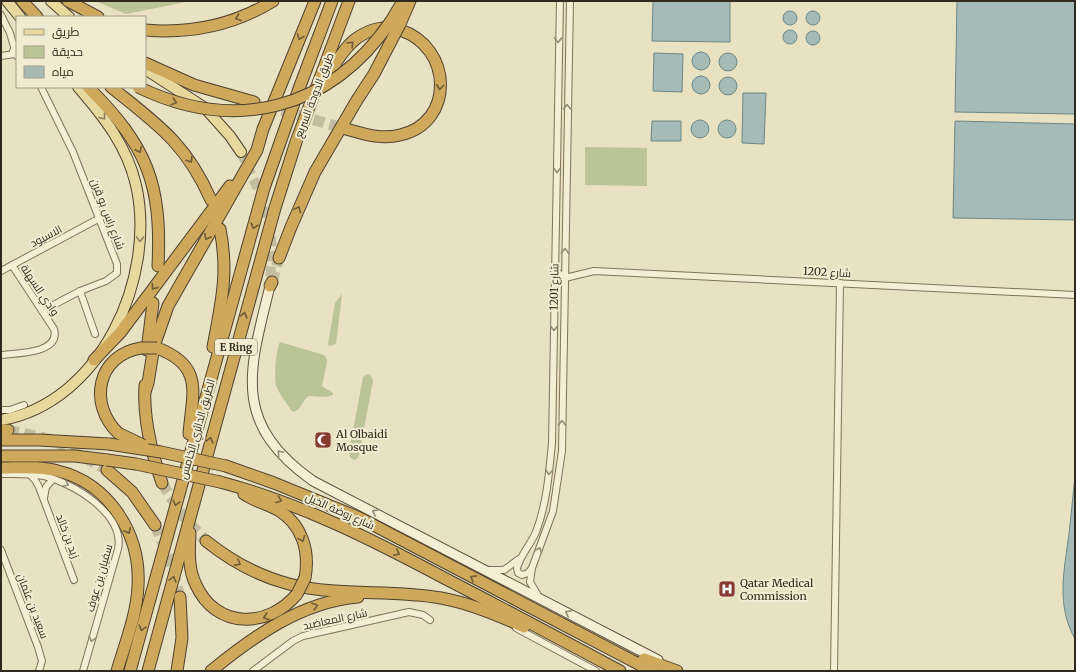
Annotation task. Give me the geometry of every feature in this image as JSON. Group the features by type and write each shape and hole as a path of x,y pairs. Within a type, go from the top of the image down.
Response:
{"highway":[{"path":"22,1 36,16"},
{"path":"68,1 96,16"},
{"path":"146,30 178,31 204,29 245,16 273,1"},
{"path":"145,392 148,383 154,346 168,306 257,150 263,129 315,1"},
{"name":"طريق الدوحة السريع","path":"264,188 332,1"},
{"name":"طريق الدوحة السريع","path":"280,190 307,112 350,1"},
{"path":"279,258 290,227 315,172 374,74 396,22 403,1"},
{"path":"140,88 168,100 210,110 243,110 274,106 304,95 339,77 369,50 396,22 410,1"},
{"path":"307,112 343,53 357,38 376,29 394,28 412,34 425,44 437,63 441,82 437,104 424,123 408,133 391,137 374,136 346,129"},
{"path":"146,63 194,85 254,102"},
{"path":"89,88 122,123 138,148 147,168 154,190 159,219 158,266"},
{"path":"111,88 156,123 179,145 196,169 211,200"},
{"path":"94,360 120,333 229,187 263,129"},
{"name":"الطريق الدائري الخامس","path":"130,671 264,188"},
{"name":"الطريق الدائري الخامس","path":"148,671 254,280 280,190"},
{"path":"212,377 212,352 224,288 225,267 220,229"},
{"path":"153,302 145,392 148,436 162,483"},
{"path":"161,452 133,441 118,433 110,425 101,408 100,398 103,378 114,362 121,356 141,348 157,348 179,360 189,373 192,380 194,397 189,432 190,452"},
{"name":"شارع روضة الخيل","path":"1,440 39,440 109,444 161,452 226,466 274,483 360,518 542,615 652,671"},
{"name":"شارع روضة الخيل","path":"1,456 75,456 107,465 136,464 273,497 310,512 398,554 620,671"},
{"path":"107,465 132,492 155,525"},
{"path":"1,468 50,469 75,477 90,485 103,495 124,522 137,556 138,587 134,610 117,671"},
{"path":"193,505 190,539 190,565 196,585 209,604 228,616 250,620 266,617 281,610 297,594 304,578 307,556 303,539 294,525 278,510 224,484"},
{"path":"206,541 242,566 284,583 323,589 384,592 440,598 460,602 498,616 551,640 573,645"},
{"path":"211,671 257,636 298,612 340,599 384,592"},
{"path":"177,671 182,638 180,596"},
{"path":"542,615 575,625 648,661 677,671"}],"main road":[{"path":"7,1 19,16"},
{"path":"51,1 68,16"},
{"path":"146,70 205,108 230,136 241,152"},
{"path":"1,420 35,409 52,400 79,378 94,360 120,318 132,287 139,254 140,213 136,184 123,149 106,120 79,88"}],"street":[{"name":"شارع 1201","path":"483,570 504,570 515,564 521,557 532,540 539,523 549,479 552,443 560,1"},
{"name":"شارع 1201","path":"540,598 530,582 532,568 553,511 562,451 564,267 570,1"},
{"path":"1,15 10,33 15,50 4,55"},
{"name":"شارع راس بو قرن","path":"42,88 68,140 100,218 118,270 117,273 106,281 80,291 42,311"},
{"path":"558,121 567,120"},
{"name":"الاسيود","path":"1,271 100,218"},
{"name":"وادي السهلة","path":"1,355 38,351 53,342 54,329 12,265"},
{"path":"564,267 570,272 578,274"},
{"path":"554,270 564,278"},
{"name":"شارع 1202","path":"564,278 594,271 1075,295"},
{"name":"شارع روضة الخيل","path":"271,283 254,350 252,377 254,401 259,418 268,438 279,453 294,467 313,481 483,570 634,646 677,671"},
{"path":"834,671 840,283"},
{"path":"80,291 95,334"},
{"path":"1,410 10,410 24,405"},
{"name":"سفيان بن عوف","path":"1,474 29,474 53,479 80,491 99,507 112,522 119,538 118,549 83,671"},
{"name":"زيد بن خالد","path":"29,474 37,484 44,500 74,580"},
{"path":"44,500 46,487 53,479"},
{"name":"سعيد بن عثمان","path":"1,550 38,646 42,661 39,671"},
{"path":"521,557 517,568 518,573 525,575 532,568"},
{"name":"شارع المعاضيد","path":"252,671 293,641 303,636 409,612 423,615 430,620"},
{"path":"498,616 527,634 596,671"},
{"path":"578,661 583,671"}],"green space":[{"path":"95,1 191,1 126,14"},
{"path":"585,147 647,148 647,186 585,185"},
{"path":"342,294 336,344 329,346 328,344 335,303"},
{"path":"280,342 324,355 327,359 327,363 322,386 333,393 333,395 326,397 309,396 297,411 294,412 291,410 276,385 275,376 277,350"},
{"path":"368,374 371,376 373,381 359,455 357,459 354,460 350,457 349,451 363,377"}],"water":[{"path":"653,1 730,1 730,42 652,41"},
{"path":"957,1 1075,1 1075,114 955,112"},
{"path":"787,11 793,11 797,15 797,21 793,25 787,25 783,21 783,15"},
{"path":"810,11 816,11 820,15 820,21 816,25 810,25 806,21 806,15"},
{"path":"787,30 793,30 797,34 797,40 793,44 787,44 783,40 783,34"},
{"path":"810,31 816,31 820,35 820,41 816,45 810,45 806,41 806,35"},
{"path":"697,52 705,52 710,57 708,68 705,70 697,70 692,65 692,57"},
{"path":"654,53 683,54 682,92 653,91"},
{"path":"724,53 732,53 737,58 735,69 732,71 724,71 719,66 719,58"},
{"path":"697,76 705,76 710,81 708,92 705,94 697,94 692,89 692,81"},
{"path":"724,77 732,77 737,82 735,93 732,95 724,95 719,90 719,82"},
{"path":"743,93 766,93 764,144 742,143"},
{"path":"696,120 704,120 709,125 707,136 704,138 696,138 691,133 691,125"},
{"path":"723,120 731,120 736,125 734,136 731,138 723,138 718,133 718,125"},
{"path":"652,121 681,121 681,141 651,141"},
{"path":"955,121 1075,124 1075,220 953,218"},
{"path":"1075,476 1075,639 1065,613 1063,588"}],"tunnel":[{"path":"266,106 346,129"},
{"path":"241,152 260,194 270,227 270,282"},
{"path":"272,282 279,258"},
{"path":"8,430 53,440 107,470"},
{"path":"162,483 182,515 206,541"},
{"path":"155,525 170,560 180,597"}],"place":[{"name":"Al Olbaidi Mosque","path":"323,440"},
{"name":"Qatar Medical Commission","path":"727,589"}]}
